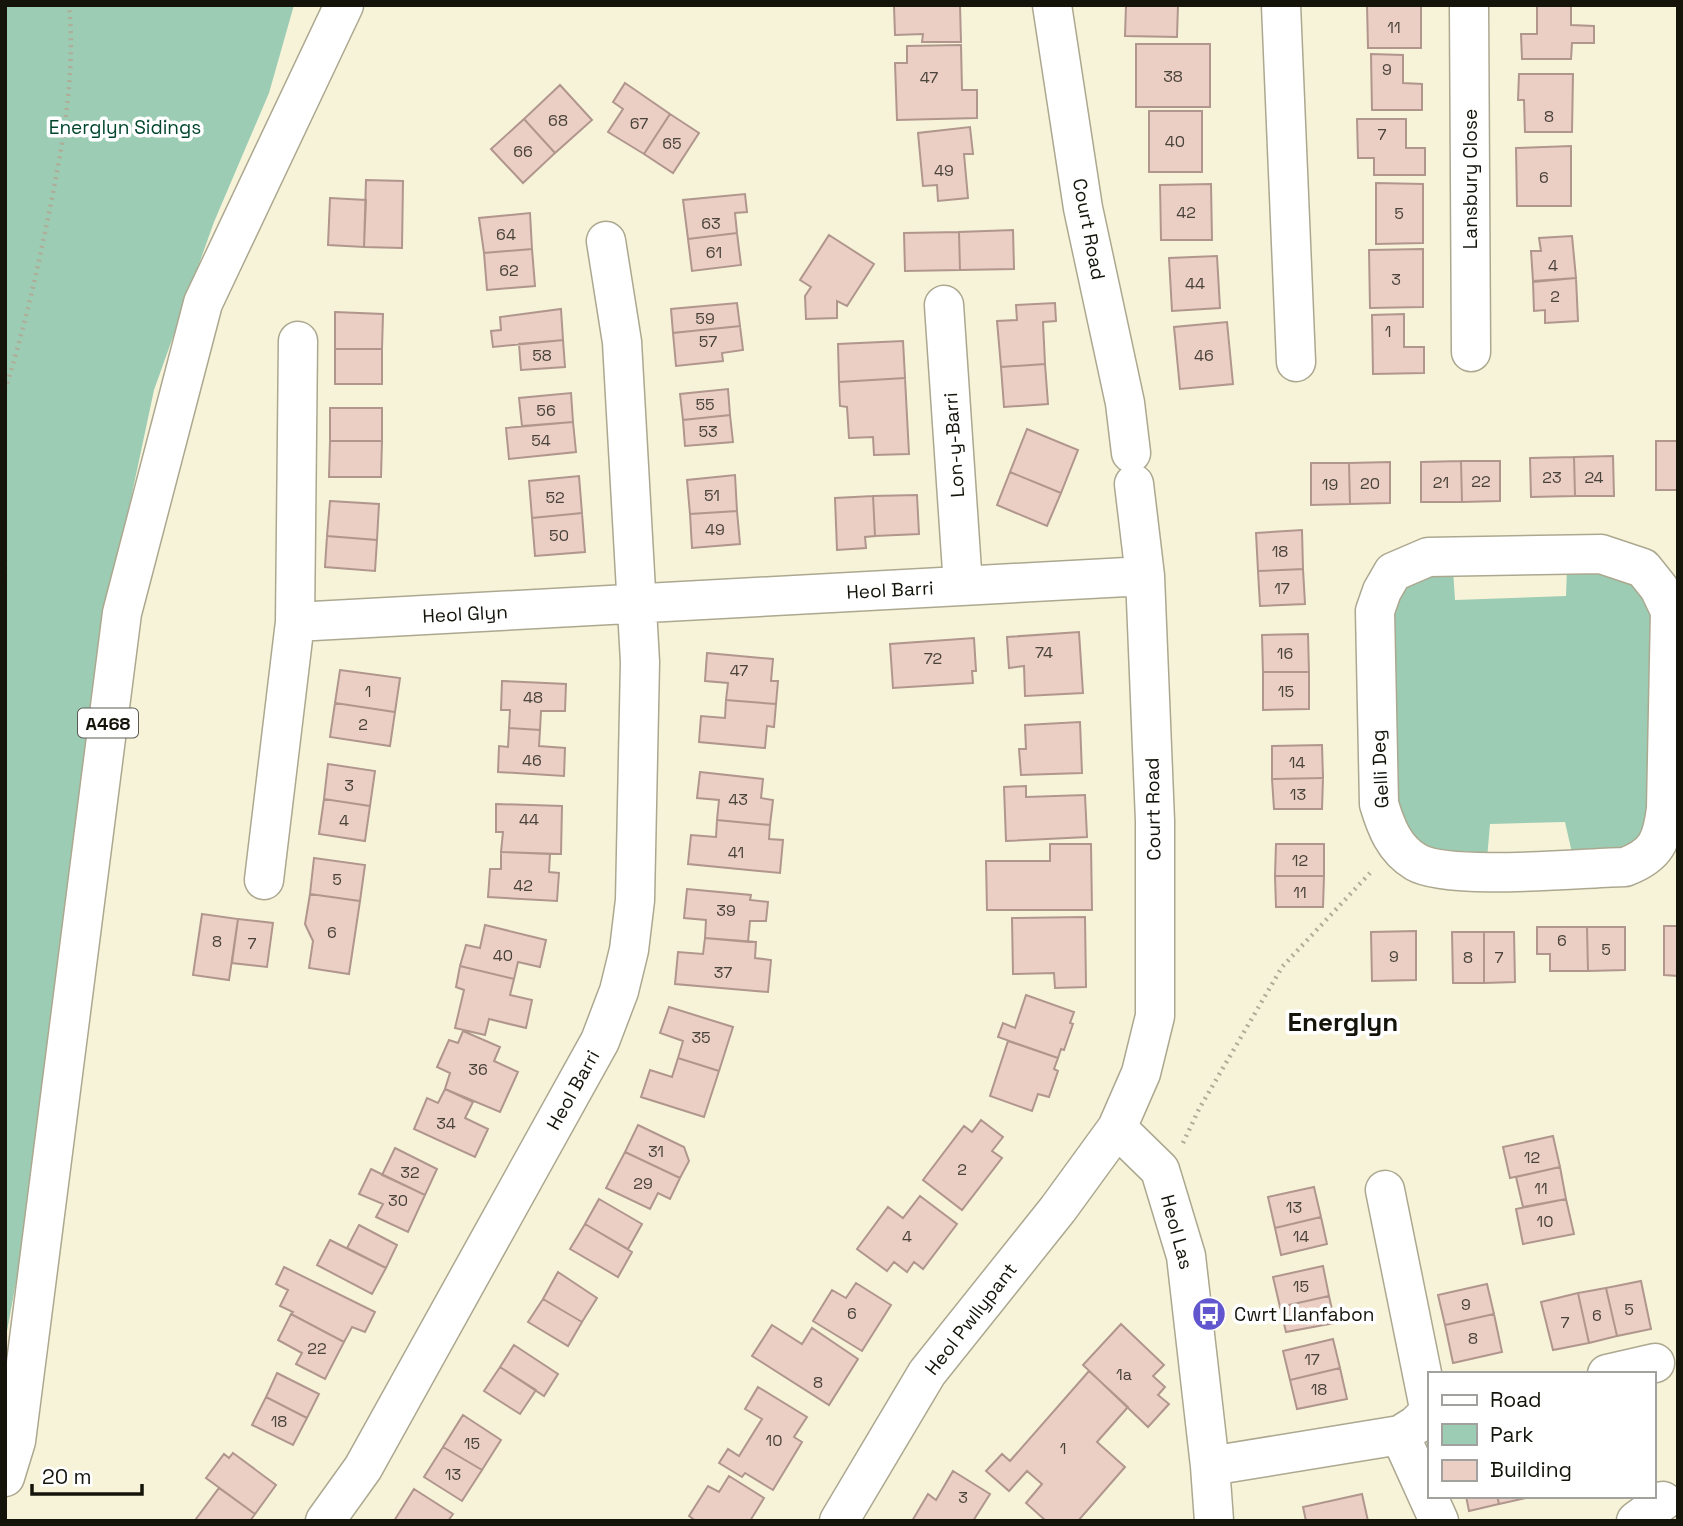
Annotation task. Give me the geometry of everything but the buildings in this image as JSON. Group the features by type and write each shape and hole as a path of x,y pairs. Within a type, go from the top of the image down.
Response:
{"street":[{"name":"A468","path":"5,1477 16,1441 122,613 203,303 344,5"},
{"name":"Court Road","path":"1052,5 1083,208 1125,403 1145,576 1155,821 1155,1016 1141,1073 1117,1128"},
{"path":"1281,5 1296,362"},
{"name":"Lansbury Close","path":"1469,5 1471,352"},
{"name":"Heol Barri","path":"325,1521 363,1468 600,1041 619,990 629,950 635,900 640,662 622,342 607,241"},
{"name":"Lon-y-Barri","path":"944,305 963,586"},
{"path":"264,880 295,622 298,341"},
{"name":"Gelli Deg","path":"1601,554 1643,568 1660,588 1670,611 1674,708 1667,808 1664,828 1656,848 1643,861 1625,867 1454,871 1425,866 1414,861 1397,844 1387,831 1379,804 1375,611 1382,590 1393,572 1428,557 1601,554"},
{"name":"Heol Barri","path":"636,605 1145,576"},
{"name":"Heol Glyn","path":"295,622 636,605"},
{"name":"Heol Las","path":"1117,1128 1160,1170 1186,1256 1214,1521"},
{"name":"Heol Pwllypant","path":"839,1521 927,1373 1058,1209 1117,1128"},
{"path":"1385,1190 1428,1405"},
{"path":"1616,1372 1655,1363"},
{"path":"1210,1466 1400,1435 1416,1425 1428,1411"},
{"path":"1400,1435 1439,1521"}],"path":[{"path":"5,390 40,260 64,138 72,40 69,5"},
{"path":"5,525 5,586"},
{"path":"1164,1183 1199,1109 1282,967 1397,844"}],"green space":[{"name":"Energlyn Sidings","path":"5,5 294,5 269,93 214,222 154,390 102,635 26,1228 5,1342"},
{"path":"1592,567 1632,580 1654,606 1652,825 1632,848 1572,853 1565,822 1490,824 1487,859 1439,857 1399,824 1385,633 1402,587 1417,576 1453,570 1455,600 1566,596 1567,568"}],"place":[{"name":"Cwrt Llanfabon","path":"1209,1314"}],"district":[{"name":"Energlyn","path":"1343,1022"}]}
